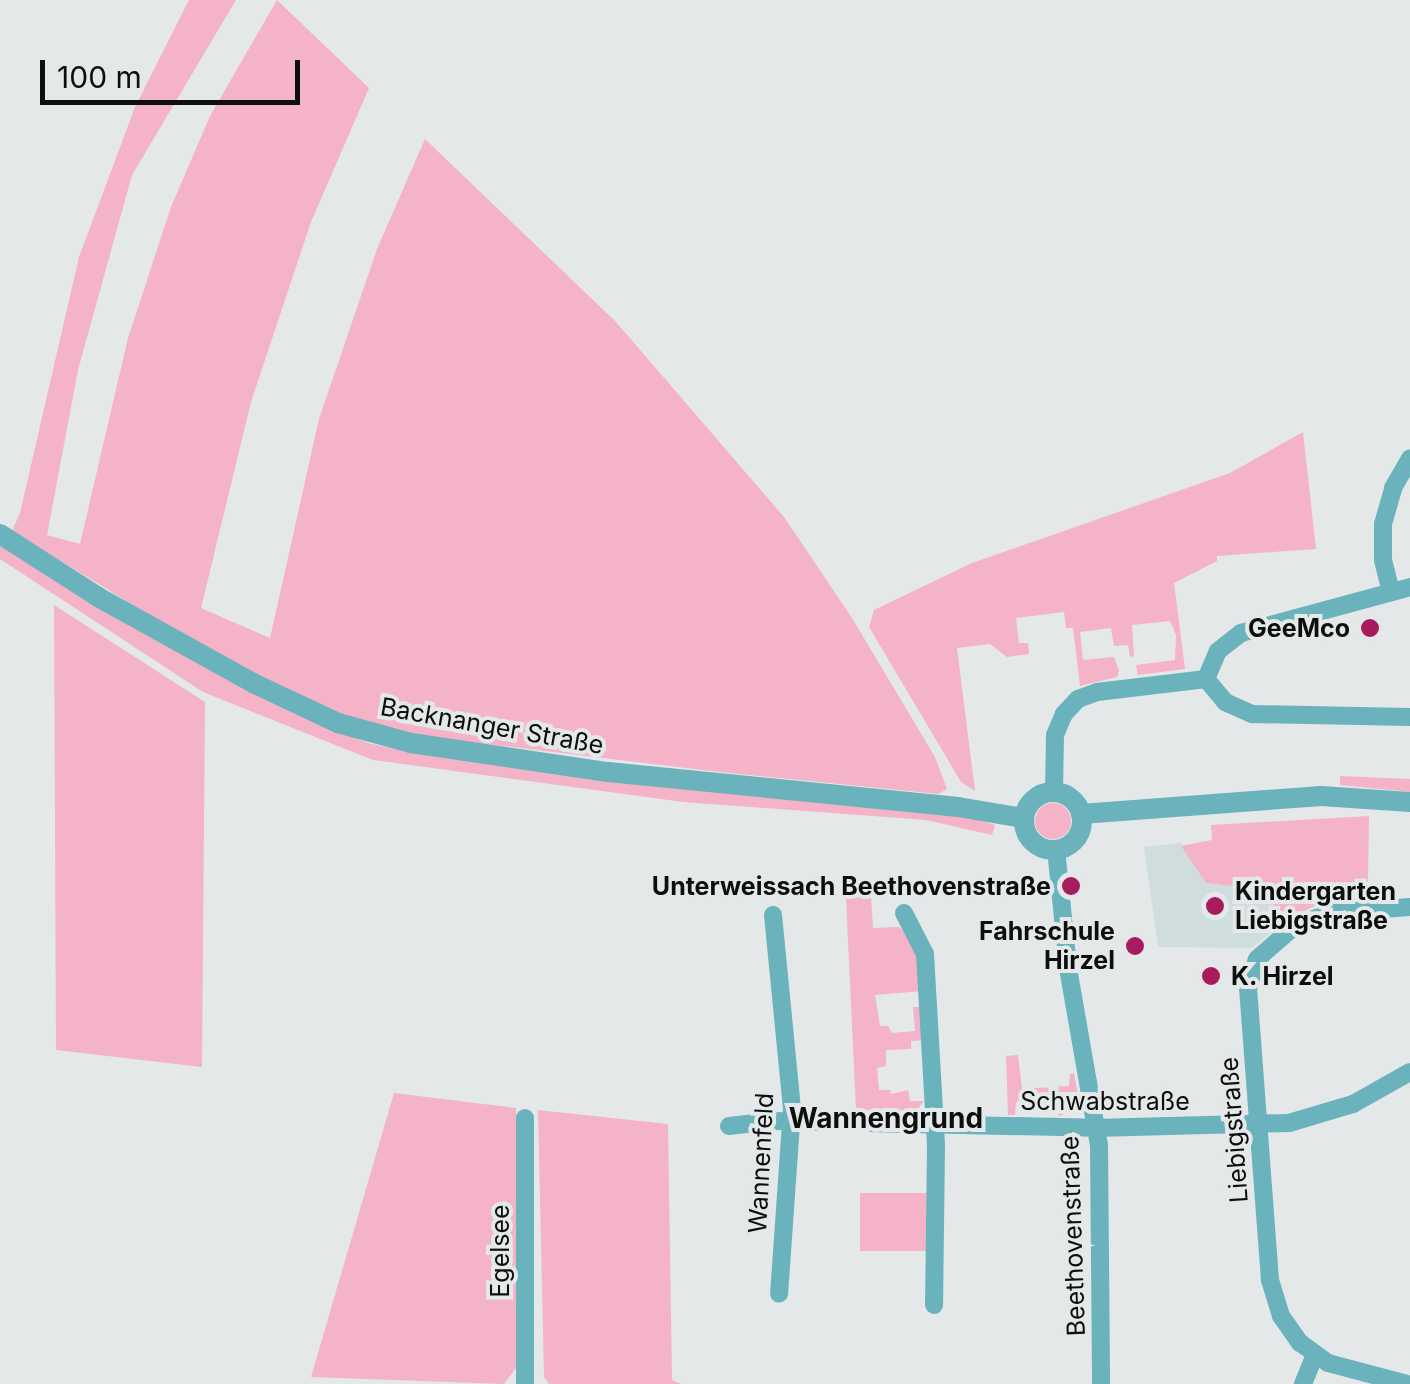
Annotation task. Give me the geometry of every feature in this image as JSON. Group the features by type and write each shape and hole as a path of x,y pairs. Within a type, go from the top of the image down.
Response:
{"street":[{"path":"1391,592 1384,566 1382,528 1392,492 1410,459"},
{"name":"Backnanger Straße","path":"0,534 98,597 255,684 338,722 393,738 550,765 958,806 1024,818"},
{"path":"1206,679 1218,651 1241,633 1410,587"},
{"path":"1206,679 1224,702 1252,714 1410,717"},
{"path":"1054,792 1055,736 1064,714 1078,699 1097,692 1206,679"},
{"path":"1054,792 1074,801 1081,814 1076,838 1056,850 1032,841 1024,818 1034,799 1054,792"},
{"path":"1081,814 1321,796 1410,802"},
{"name":"Beethovenstraße","path":"1056,850 1068,968 1095,1128 1102,1238 1100,1384"},
{"name":"Liebigstraße","path":"1407,1384 1342,1370 1315,1354 1294,1336 1275,1300 1248,988 1257,958 1282,934 1318,916 1367,908 1410,907"},
{"path":"904,913 924,946 934,1126 934,1305"},
{"name":"Wannenfeld","path":"773,915 791,1122 779,1294"},
{"name":"Schwabstraße","path":"729,1126 791,1122 1095,1128 1290,1123 1330,1113 1378,1092 1410,1072"},
{"name":"Egelsee","path":"524,1118 525,1384"},
{"path":"1303,1384 1315,1354"}],"shaded area":[{"path":"189,0 236,0 132,175 78,370 47,535 80,544 128,338 171,207 210,116 277,0 369,88 311,222 251,402 201,608 270,638 319,419 377,249 425,139 616,322 784,517 852,618 935,757 947,789 938,794 719,772 396,733 335,713 267,680 182,635 12,531 20,513 79,257 135,107"},
{"path":"1303,432 1316,549 1217,556 1217,561 1174,583 1185,669 1138,675 1136,665 1175,660 1176,635 1170,621 1132,625 1134,656 1130,657 1128,645 1114,646 1111,628 1080,632 1083,660 1114,657 1119,671 1117,677 1080,686 1073,628 1066,628 1064,612 1016,618 1019,643 1028,643 1029,654 1007,657 990,644 957,648 975,791 961,782 869,627 874,610 972,563 1230,473"},
{"path":"0,540 327,726 368,743 409,752 955,813 995,825 992,835 926,820 683,802 373,760 203,692 0,559"},
{"path":"54,605 205,702 202,1067 56,1050"},
{"path":"1340,776 1410,779 1410,792 1340,785"},
{"path":"1053,803 1066,808 1071,821 1066,834 1053,839 1040,834 1035,821 1040,808"},
{"path":"1369,816 1368,882 1316,891 1315,906 1289,918 1255,889 1206,883 1181,846 1212,840 1211,825"},
{"name":"Kindergarten Liebigstraße","path":"1181,843 1206,883 1255,889 1289,918 1252,948 1158,947 1144,847"},
{"path":"871,897 873,928 899,927 917,943 923,991 875,995 880,1026 888,1026 892,1033 915,1031 913,1007 921,1007 924,1040 911,1041 911,1049 886,1050 886,1066 877,1068 879,1090 890,1090 891,1094 908,1090 910,1101 924,1101 916,1111 856,1110 846,898"},
{"path":"1018,1055 1022,1089 1069,1086 1070,1074 1074,1073 1079,1100 1075,1111 1058,1116 1058,1108 1048,1107 1047,1103 1016,1102 1015,1115 1008,1115 1006,1056"},
{"path":"394,1093 516,1108 519,1364 504,1384 311,1377"},
{"path":"538,1110 668,1124 672,1380 681,1384 549,1384 544,1377"},
{"path":"860,1193 927,1193 927,1251 860,1251"}],"place":[{"name":"GeeMco","path":"1370,628"},
{"name":"Unterweissach Beethovenstraße","path":"1071,886"},
{"name":"Kindergarten Liebigstraße","path":"1215,906"},
{"name":"Fahrschule Hirzel","path":"1135,946"},
{"name":"K. Hirzel","path":"1211,976"}],"district":[{"name":"Wannengrund","path":"886,1118"}]}
